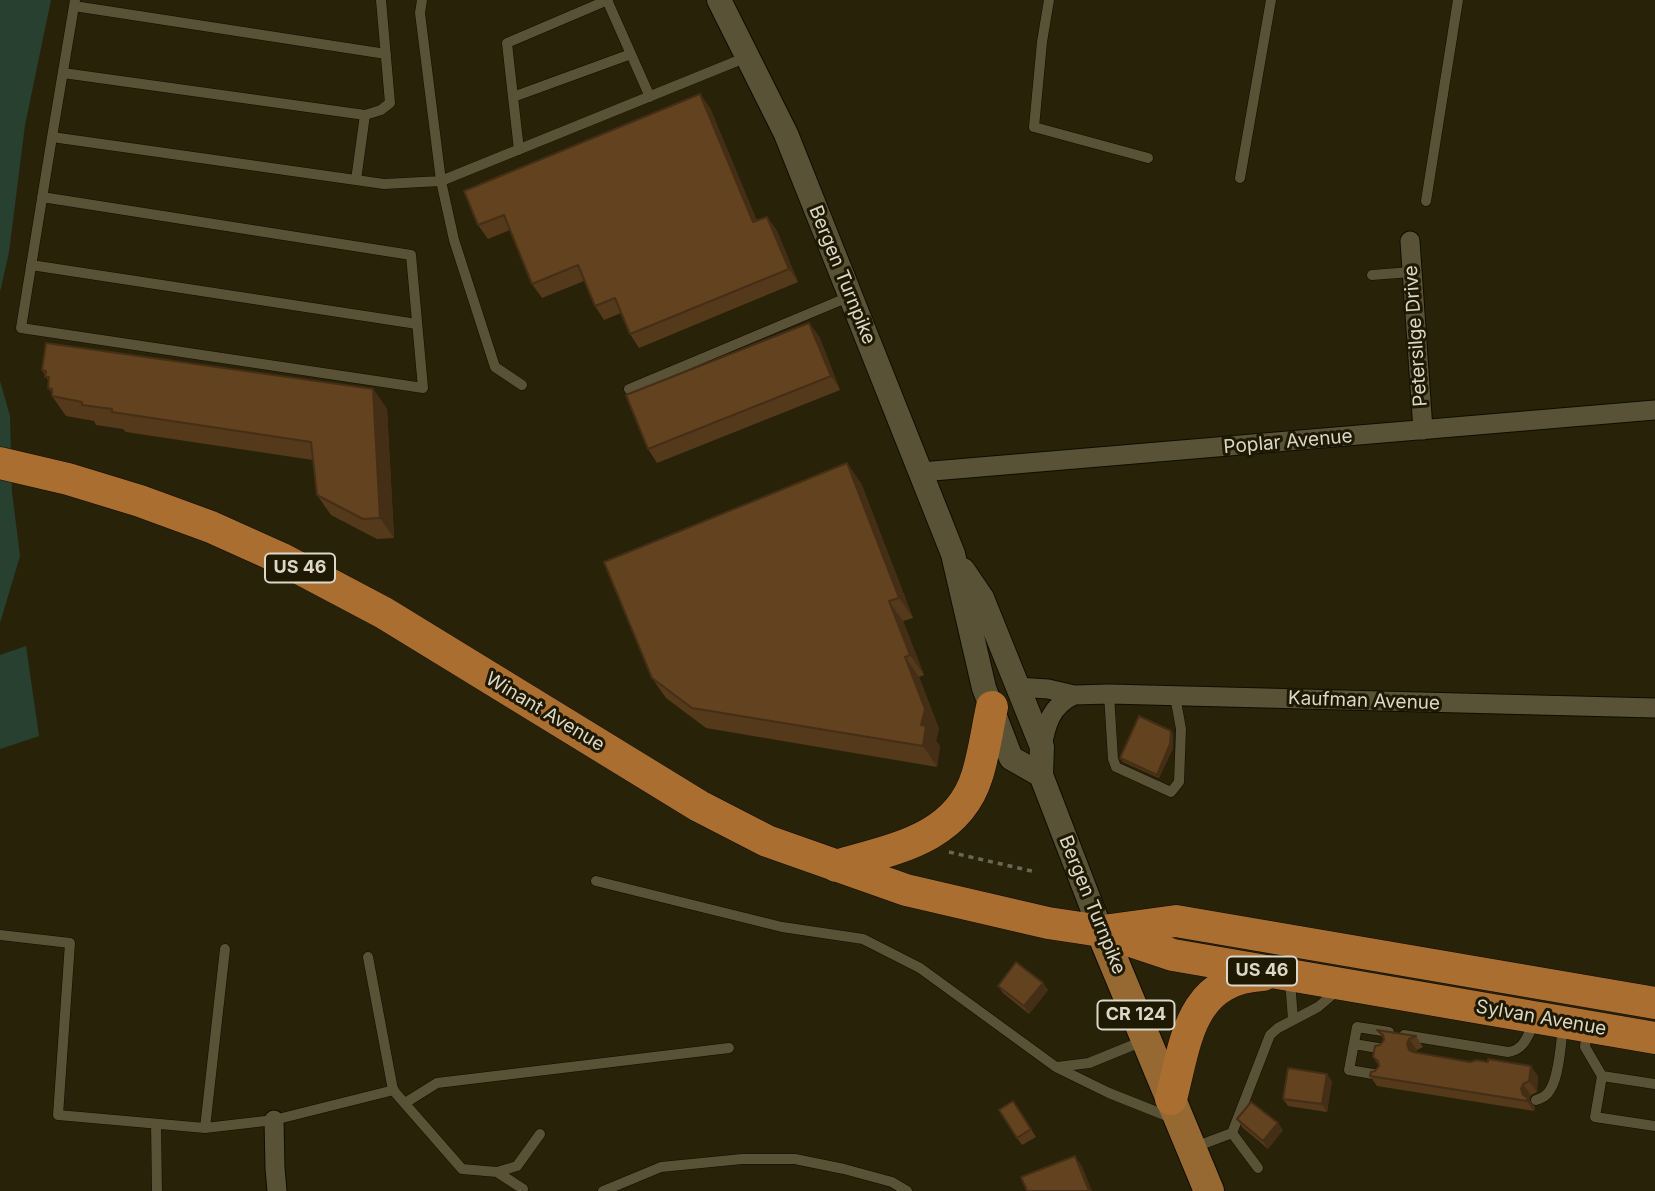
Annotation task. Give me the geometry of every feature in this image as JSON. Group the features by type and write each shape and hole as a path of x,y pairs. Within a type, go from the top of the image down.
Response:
{"highway":[{"name":"Winant Avenue","path":"0,463 68,479 140,501 199,522 280,558 384,613 574,730 727,821 767,841 906,890 1048,923 1101,931"},
{"path":"836,866 920,840 938,830 955,815 971,793 977,778 992,707"},
{"name":"Sylvan Avenue","path":"1101,931 1176,921 1655,1003"},
{"name":"US 46","path":"1101,931 1173,955 1345,985"},
{"path":"1181,1123 1191,1023 1205,1000 1234,981 1254,976 1290,975"},
{"name":"Sylvan Avenue","path":"1345,985 1655,1038"}],"main road":[{"name":"Bergen Turnpike","path":"1101,931 1181,1123 1215,1190"}],"street":[{"name":"Bergen Turnpike","path":"719,0 786,134 921,472 953,555 984,688 1012,758 1041,775"},
{"name":"Petersilge Drive","path":"1410,242 1423,430"},
{"name":"Poplar Avenue","path":"921,472 1655,410"},
{"name":"Bergen Turnpike","path":"953,555 982,598 1042,747 1041,775 1101,931"},
{"name":"Kaufman Avenue","path":"1017,687 1048,689 1073,695 1655,708"},
{"path":"1042,747 1052,714 1062,701 1073,695"},
{"path":"274,1120 277,1191"}],"lane":[{"path":"63,73 365,115 381,110 390,103 381,0"},
{"path":"422,0 419,13 441,181 454,240 495,367 522,385"},
{"path":"519,150 508,43 608,0 650,97"},
{"path":"1049,0 1034,127 1148,158"},
{"path":"1240,178 1271,0"},
{"path":"1426,201 1458,0"},
{"path":"42,197 411,255 423,388 21,327 42,197 63,73 74,3 386,54"},
{"path":"513,97 631,54"},
{"path":"52,137 384,184 441,181 747,57"},
{"path":"356,180 365,115"},
{"path":"31,265 417,324"},
{"path":"1372,275 1411,272"},
{"path":"629,389 851,295"},
{"path":"1109,694 1113,759 1116,767 1171,792 1180,782 1181,729 1175,696"},
{"path":"596,881 782,927 863,939 920,968 1056,1067 1181,1123 1232,1133 1258,1168"},
{"path":"0,935 70,943 58,1115 205,1128 274,1120 394,1090"},
{"path":"205,1128 225,949"},
{"path":"368,957 394,1090 461,1168 497,1172 517,1166 540,1134"},
{"path":"1290,975 1293,1019"},
{"path":"1232,1133 1270,1035 1293,1019 1318,1007 1345,985"},
{"path":"1379,1075 1349,1070 1357,1027 1508,1052 1519,1049 1563,1022"},
{"path":"1563,1022 1585,1047 1602,1076 1595,1117 1655,1126"},
{"path":"1536,1100 1543,1098 1550,1090 1556,1072 1563,1022"},
{"path":"1056,1067 1088,1063 1146,1040"},
{"path":"1354,1044 1384,1049"},
{"path":"405,1103 437,1083 729,1048"},
{"path":"1487,1062 1494,1050"},
{"path":"1602,1076 1655,1084"},
{"path":"156,1124 157,1191"},
{"path":"603,1191 661,1167 742,1159 796,1159 892,1182 907,1191"},
{"path":"497,1172 523,1189"}],"path":[{"path":"941,851 1036,872"}],"green space":[{"path":"0,0 51,0 25,125 9,252 0,292"},
{"path":"0,381 10,416 12,492 20,556 0,623"},
{"path":"26,646 39,736 0,749 0,655"}],"building":[{"path":"700,94 753,222 767,217 789,269 630,334 615,298 595,306 578,265 532,284 504,215 478,225 464,191"},
{"path":"809,323 831,376 648,449 626,395"},
{"path":"46,343 373,389 380,518 363,519 317,495 311,442 112,412 112,409 82,405 82,402 52,396 52,389 48,388 49,377 45,377 46,371 42,370"},
{"path":"847,463 899,598 889,601 910,655 905,657 925,709 921,725 926,726 923,746 692,708 652,678 604,562"},
{"path":"1139,716 1171,731 1170,744 1157,775 1120,758"},
{"path":"1016,962 1043,983 1024,1006 998,986"},
{"path":"1377,1030 1416,1036 1409,1039 1407,1044 1413,1052 1470,1062 1488,1062 1488,1059 1531,1066 1529,1081 1523,1084 1521,1089 1527,1101 1370,1076 1379,1066 1373,1057 1375,1046 1384,1040"},
{"path":"1288,1068 1327,1074 1322,1104 1283,1099"},
{"path":"1013,1101 1031,1129 1017,1138 999,1110"},
{"path":"1251,1102 1278,1123 1263,1141 1237,1119"},
{"path":"1075,1156 1089,1191 1027,1191 1021,1177"}]}
